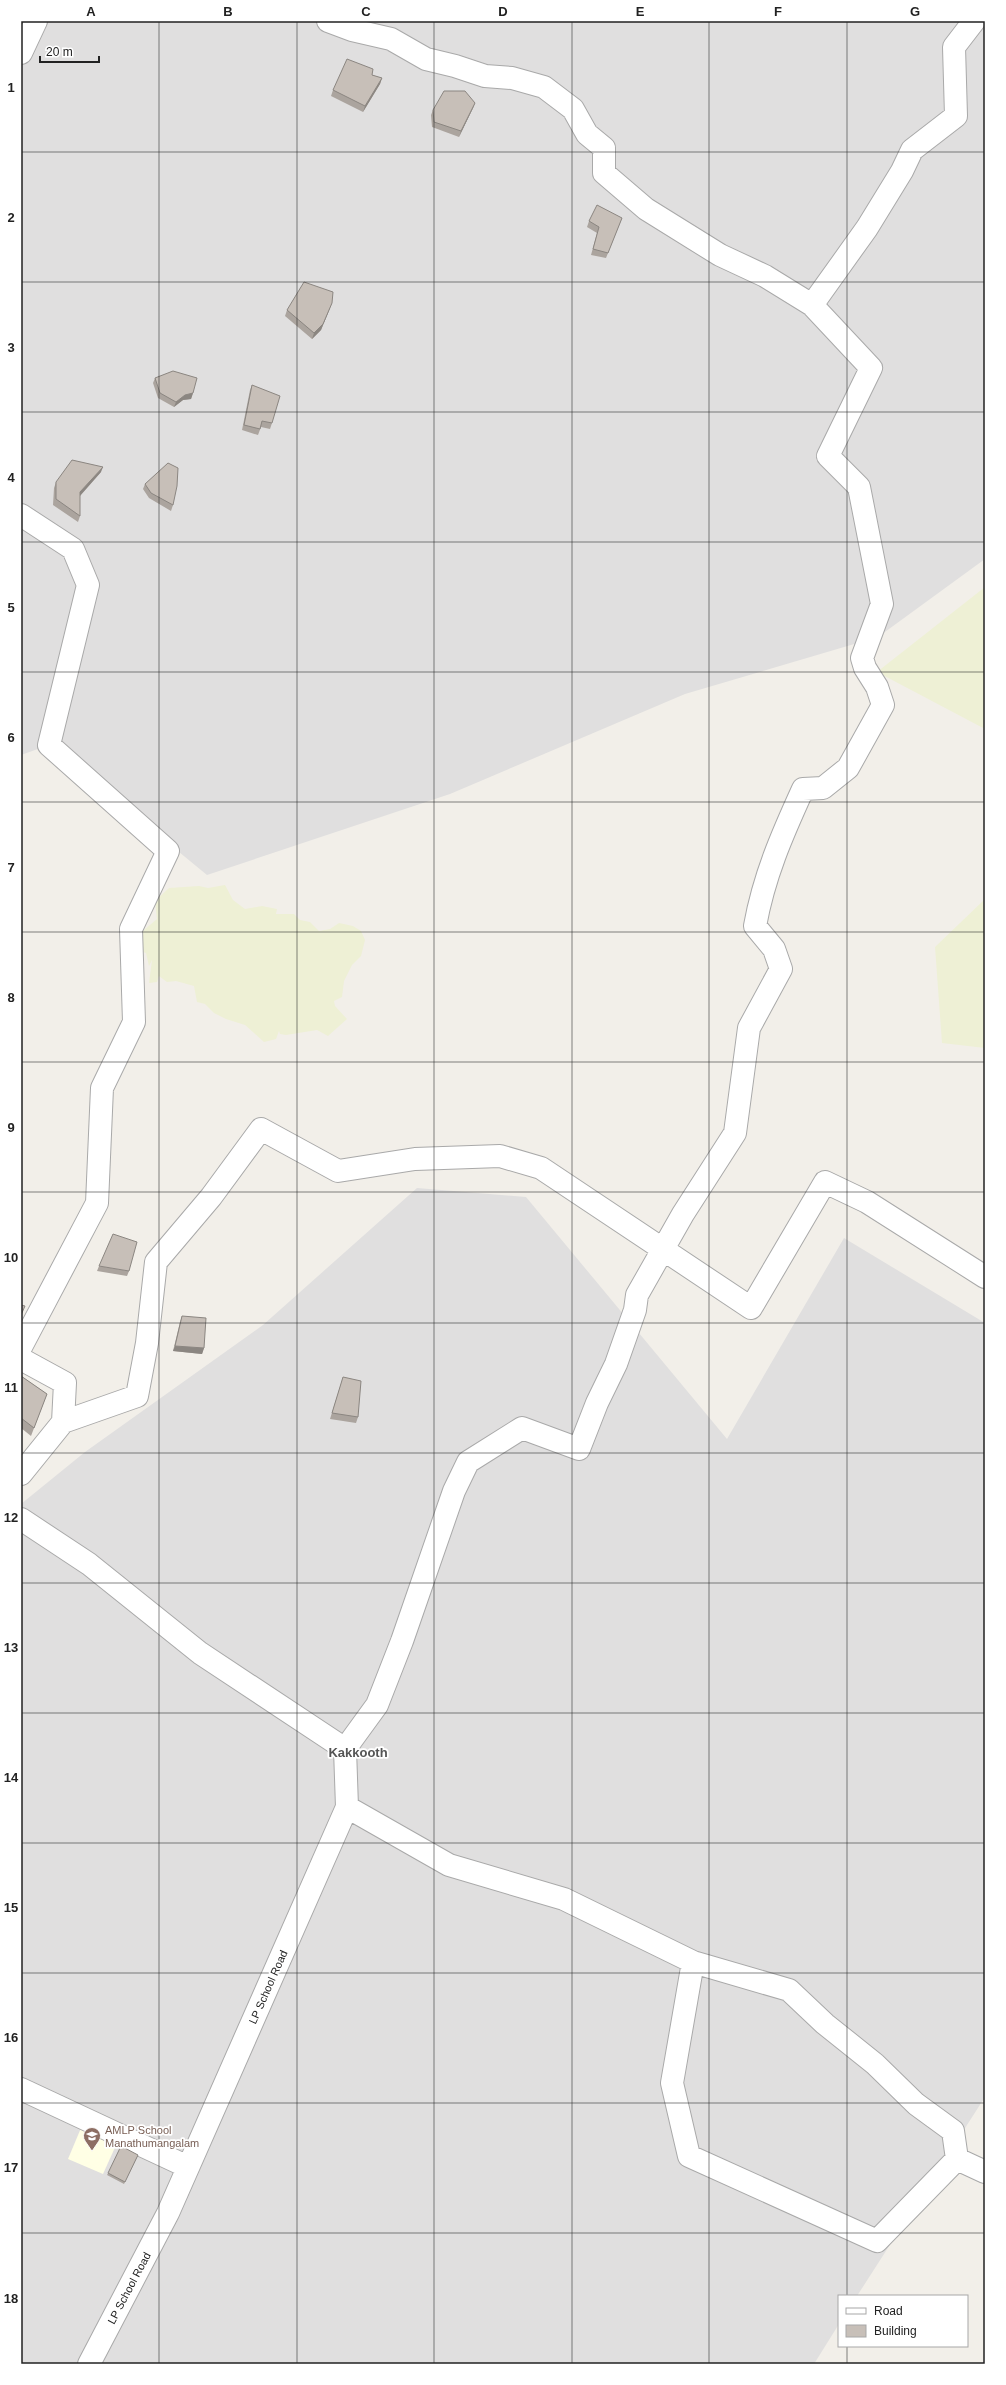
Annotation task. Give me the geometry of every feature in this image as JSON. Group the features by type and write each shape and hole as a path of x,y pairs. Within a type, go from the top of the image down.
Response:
{"street":[{"path":"21,53 36,21"},
{"path":"328,21 352,30 391,40 426,59 455,66 485,76 512,78 544,87 573,109 587,134 604,148 604,173 646,209 720,255 765,276 812,305 871,368 828,456 860,487 882,604 862,658 865,668 877,687 883,705 848,768 823,788 803,789 784,830 761,891 755,926 774,949 781,969 749,1028 735,1133 663,1249 637,1295 635,1310 616,1364 597,1403 578,1449 522,1428 468,1462 454,1491 402,1641 377,1705 345,1749 347,1807 450,1865 564,1899 693,1962 790,1990 825,2024 876,2064 916,2104 953,2131 957,2159"},
{"path":"812,305 867,228 902,171 912,150 956,116 954,47 974,21"},
{"path":"21,515 73,549 88,585 49,745 168,851 131,929 134,1022 102,1088 97,1203 21,1347"},
{"path":"21,1474 63,1422 137,1396 147,1343 156,1262 211,1197 261,1129 338,1171 415,1158 500,1156 541,1168 751,1308 825,1182 867,1202 985,1277"},
{"path":"21,1359 65,1383 63,1422"},
{"path":"21,1519 89,1564 200,1653 345,1749"},
{"name":"LP School Road","path":"89,2364 168,2213 347,1807"},
{"path":"693,1962 672,2083 689,2156 877,2241 957,2159"},
{"path":"21,2088 188,2167"},
{"path":"957,2159 985,2172"}],"shaded area":[{"path":"21,21 985,21 985,559 878,637 685,694 450,794 207,875 49,745 21,755"},
{"path":"985,587 985,729 877,672"},
{"path":"225,885 233,900 245,909 262,906 277,909 276,914 294,914 300,920 310,922 319,931 330,929 339,923 353,926 361,931 365,940 361,956 352,965 344,981 342,997 334,1001 335,1006 347,1019 328,1036 317,1030 286,1035 280,1034 279,1031 276,1039 264,1042 245,1025 226,1019 214,1013 205,1004 197,1002 194,986 176,981 167,982 159,976 157,982 149,983 152,960 149,966 146,953 140,951 138,935 157,919 155,901 169,888 199,886 208,888"},
{"path":"985,899 985,1048 942,1043 935,947"},
{"path":"417,1188 526,1197 727,1439 844,1238 985,1323 985,2097 858,2295 838,2295 838,2326 814,2364 21,2364 21,1504 85,1452 263,1325"},
{"name":"AMLP School Manathumangalam","path":"81,2128 117,2143 103,2174 68,2159"}],"building":[{"path":"347,59 373,69 372,75 382,78 365,106 333,90"},
{"path":"444,91 465,91 475,103 461,131 434,122 433,110"},
{"path":"597,205 622,218 608,253 593,249 599,227 589,221"},
{"path":"304,282 333,292 332,303 323,324 314,333 287,310"},
{"path":"173,371 197,378 193,393 185,395 176,402 160,393 155,378"},
{"path":"252,385 280,396 272,423 262,421 260,429 244,425"},
{"path":"72,460 103,467 80,492 80,516 56,499 56,482"},
{"path":"168,463 178,468 177,486 173,505 151,493 145,484"},
{"path":"113,1234 137,1242 129,1271 99,1266"},
{"path":"21,1305 25,1306 21,1315"},
{"path":"182,1316 206,1318 204,1348 175,1346"},
{"path":"21,1376 47,1394 34,1428 21,1418"},
{"path":"343,1377 361,1381 358,1417 332,1413"},
{"path":"121,2146 138,2155 125,2182 108,2173"}],"place":[{"name":"AMLP School Manathumangalam","path":"92,2151"}],"district":[{"name":"Kakkooth","path":"358,1752"}]}
